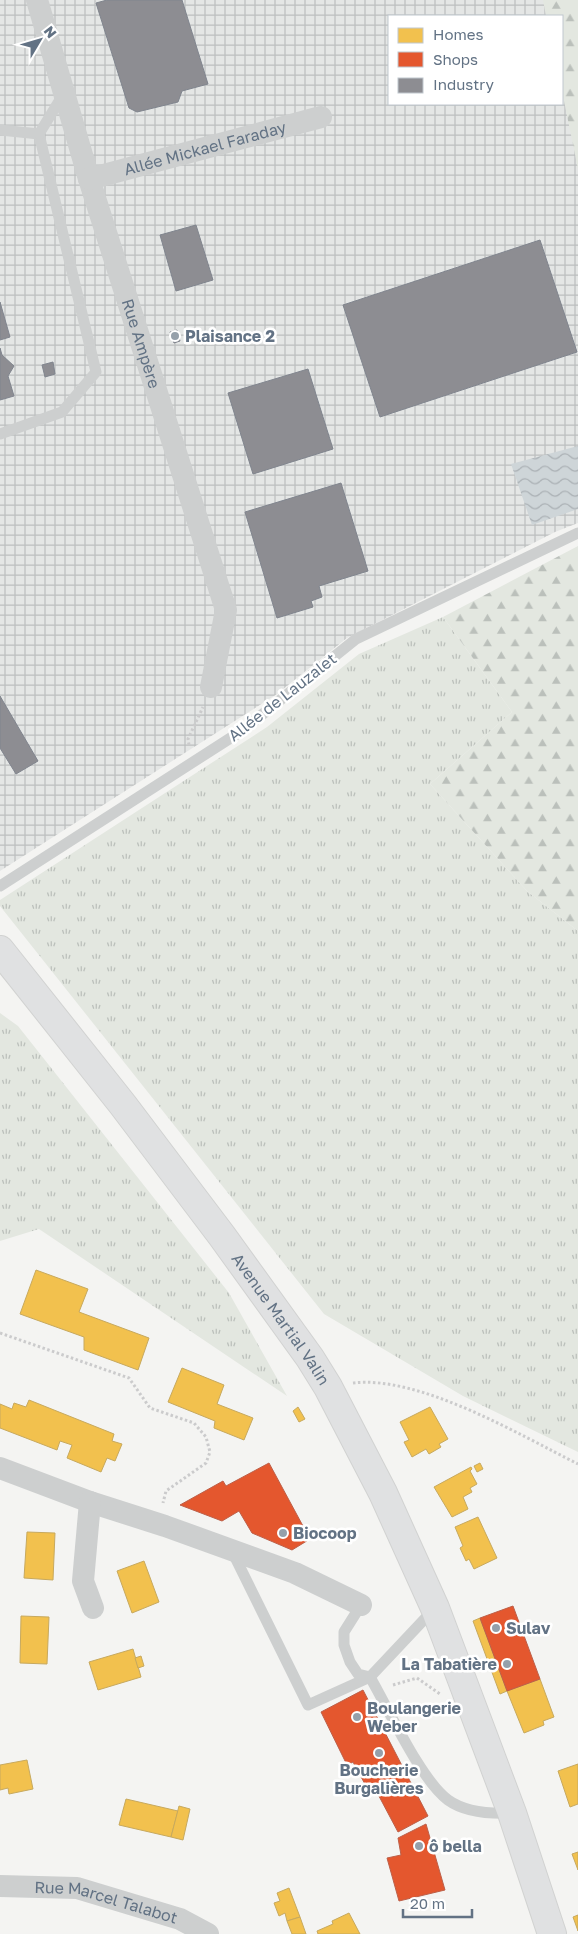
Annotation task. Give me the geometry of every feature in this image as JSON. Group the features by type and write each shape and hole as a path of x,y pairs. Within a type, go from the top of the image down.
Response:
{"main road":[{"name":"Avenue Martial Valin","path":"2,955 124,1105 222,1236 310,1358 328,1387 382,1493 435,1608 512,1813 552,1934"}],"street":[{"name":"Rue Ampère","path":"36,0 89,180 226,610 212,688"},
{"name":"Allée Mickael Faraday","path":"89,180 321,117"},
{"path":"0,1468 90,1502 165,1526 232,1552 295,1573 361,1605"},
{"path":"90,1502 83,1581 93,1608"},
{"name":"Rue Marcel Talabot","path":"0,1886 77,1888 180,1919 208,1934"}],"lane":[{"path":"0,434 62,412 96,372 39,134 64,93"},
{"path":"0,130 39,134"},
{"name":"Allée de Lauzalet","path":"0,886 243,730 356,639 578,532"},
{"path":"232,1552 308,1705 370,1677 435,1608"},
{"path":"361,1605 344,1632 344,1645 350,1662 358,1674 370,1677 431,1784 450,1801 488,1814 512,1813"}],"path":[{"path":"194,762 188,739 212,688"},
{"path":"0,1333 130,1378 150,1408 194,1422 206,1437 210,1452 206,1463 166,1491 162,1503 169,1510 165,1526"},
{"path":"328,1387 359,1383 401,1385 443,1400 578,1464"},
{"path":"378,1691 417,1678 444,1697"}],"shaded area":[{"path":"0,0 545,0 549,15 388,15 388,105 563,105 563,76 578,138 578,523 555,532 347,638 277,694 0,871"}],"green space":[{"path":"543,0 578,0 578,169 563,96 563,15 546,15"},
{"path":"578,546 578,931 527,891 430,784 512,712 443,617"},
{"path":"443,617 512,712 430,784 527,891 578,931 578,1452 463,1396 324,1314 0,906 0,900 267,727 359,654"},
{"path":"0,1013 18,1026 229,1293 287,1396 39,1229 0,1241"}],"water":[{"path":"578,446 578,509 532,525 511,464"}],"building: Homes":[{"path":"36,1270 88,1289 79,1312 149,1338 138,1370 84,1350 84,1337 20,1314"},
{"path":"182,1368 224,1385 217,1404 253,1418 244,1440 214,1428 215,1421 168,1402"},
{"path":"29,1400 114,1434 112,1441 122,1444 115,1461 107,1458 101,1472 67,1458 72,1445 60,1441 57,1450 0,1428 0,1404 12,1409 14,1403 26,1407"},
{"path":"298,1407 305,1419 299,1422 293,1411"},
{"path":"430,1407 448,1439 439,1444 441,1447 429,1454 426,1449 412,1457 404,1442 409,1440 400,1422"},
{"path":"480,1463 483,1469 477,1472 474,1466"},
{"path":"471,1467 470,1471 477,1484 470,1488 472,1492 463,1497 468,1509 452,1517 434,1487"},
{"path":"478,1517 497,1558 474,1569 469,1559 466,1561 460,1548 463,1546 455,1527"},
{"path":"27,1532 55,1533 53,1580 24,1578"},
{"path":"144,1561 159,1602 132,1613 117,1571"},
{"path":"21,1616 49,1617 47,1664 20,1663"},
{"path":"480,1618 507,1691 500,1694 473,1621"},
{"path":"133,1649 141,1677 98,1690 89,1662"},
{"path":"141,1656 144,1666 138,1668 135,1658"},
{"path":"540,1679 554,1717 543,1721 544,1725 524,1733 507,1691"},
{"path":"27,1760 33,1789 9,1794 8,1788 0,1790 0,1765"},
{"path":"578,1764 578,1804 570,1807 558,1771"},
{"path":"372,1783 377,1792 371,1795 367,1786"},
{"path":"126,1799 178,1811 171,1837 119,1825"},
{"path":"179,1806 190,1809 183,1840 171,1837"},
{"path":"578,1852 578,1870 572,1854"},
{"path":"289,1888 300,1917 287,1921 285,1913 279,1916 274,1903 280,1901 277,1893"},
{"path":"349,1913 360,1934 318,1934 317,1931 333,1924 332,1921"},
{"path":"578,1915 578,1931 573,1917"},
{"path":"300,1917 306,1934 292,1934 287,1921"}],"building: Shops":[{"path":"269,1463 310,1539 292,1550 252,1533 239,1511 222,1521 180,1505 223,1481 226,1486"},
{"path":"513,1606 540,1679 507,1691 480,1618"},
{"path":"363,1690 428,1816 398,1832 372,1783 366,1786 353,1762 347,1765 321,1712"},
{"path":"426,1824 445,1890 399,1901 387,1858 401,1855 398,1838"}],"building: Industry":[{"path":"107,0 182,0 208,84 182,91 178,102 137,112 129,108 96,3"},
{"path":"196,225 213,280 176,291 160,235"},
{"path":"540,240 577,352 380,417 343,305"},
{"path":"0,302 10,337 0,340"},
{"name":"Plaisance 2","path":"177,330 180,341 174,343 170,332"},
{"path":"0,348 2,355 14,366 8,376 14,396 0,400"},
{"path":"53,362 55,374 45,377 42,365"},
{"path":"308,369 333,449 253,474 228,393"},
{"path":"341,483 368,571 319,586 322,597 311,601 313,607 277,618 245,512"},
{"path":"0,696 38,761 16,774 0,748"}],"place":[{"name":"Plaisance 2","path":"175,336"},
{"name":"Biocoop","path":"283,1533"},
{"name":"Sulav","path":"496,1628"},
{"name":"La Tabatière","path":"507,1664"},
{"name":"Boulangerie Weber","path":"357,1717"},
{"name":"Boucherie Burgalières","path":"379,1753"},
{"name":"ô bella","path":"419,1846"}]}
